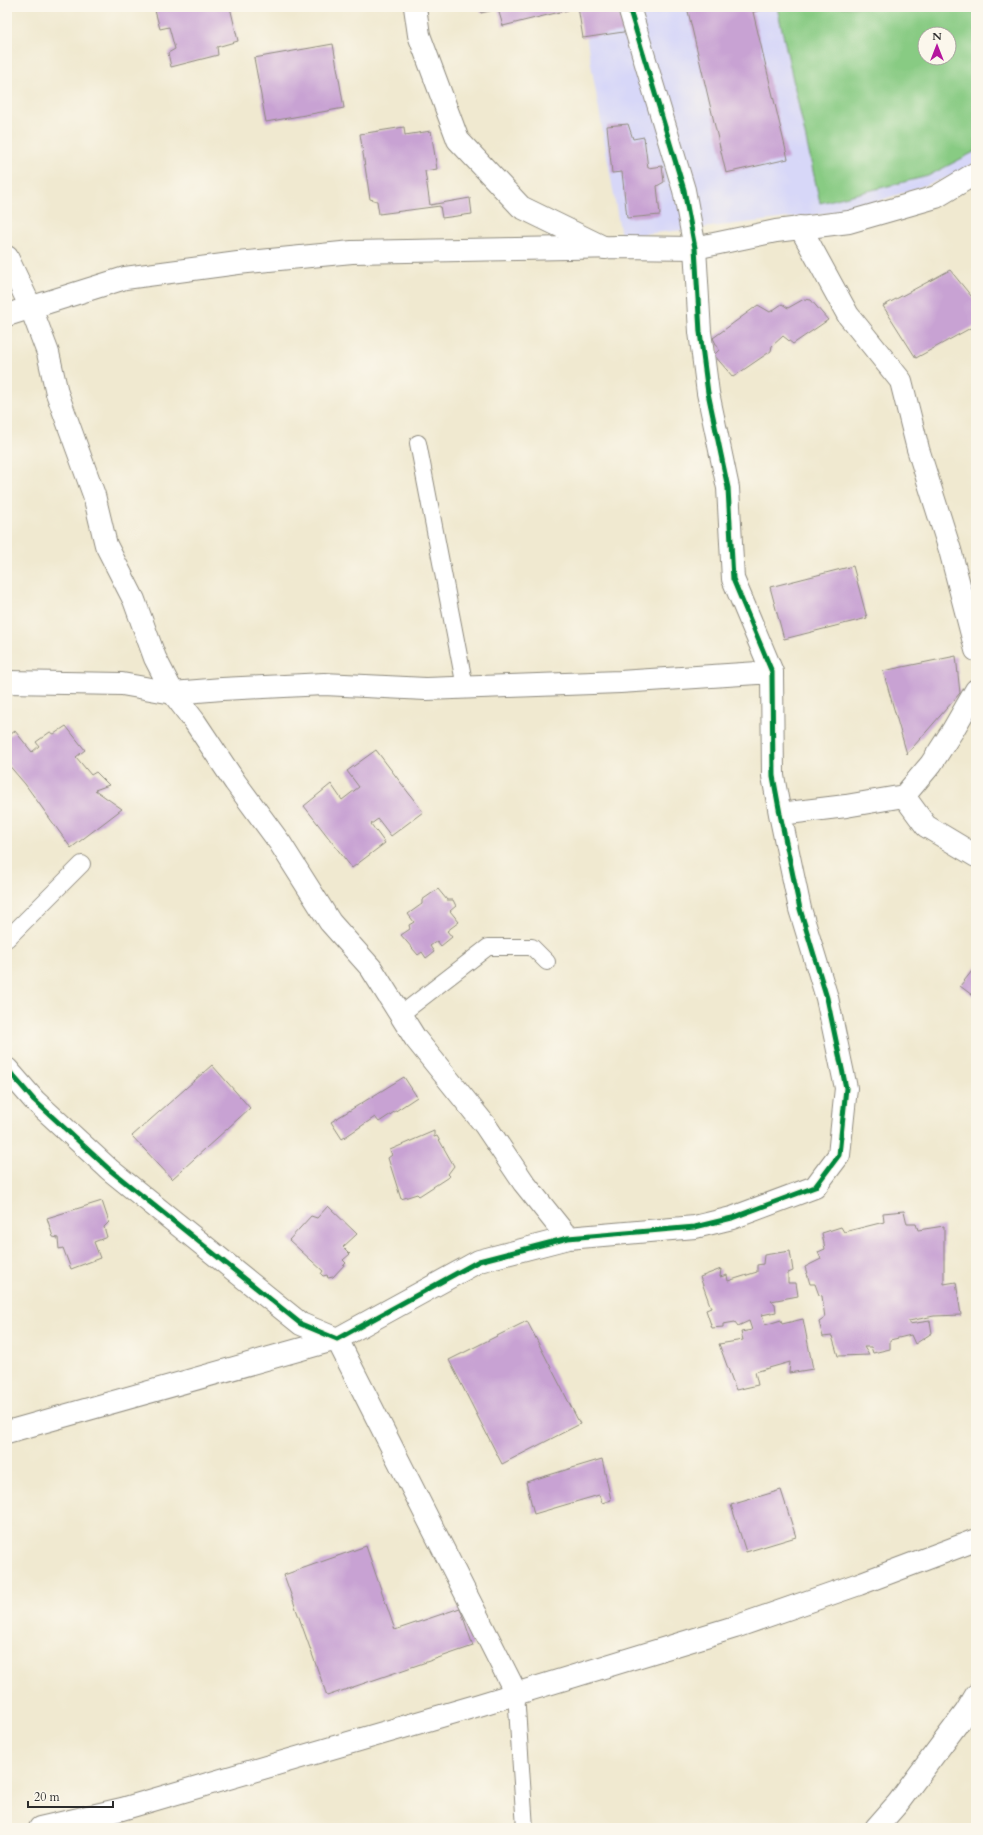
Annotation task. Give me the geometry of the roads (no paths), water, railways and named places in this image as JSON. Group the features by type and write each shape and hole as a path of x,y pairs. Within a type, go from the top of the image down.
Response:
{"street":[{"path":"415,7 420,35 458,140 520,207 605,248"},
{"path":"7,1432 337,1339 479,1262 568,1238 694,1227 732,1218 815,1187 839,1155 846,1088 827,998 800,909 773,776 772,672 734,579 728,488 708,393 700,332 694,248 684,190 629,7"},
{"path":"7,315 125,278 238,263 352,252 694,248 800,227 850,222 936,197 976,173"},
{"path":"800,227 848,315 901,381 918,449 950,550 976,650"},
{"path":"7,256 31,308 48,353 58,393 94,495 106,545 134,600 155,658 173,693 195,722 235,782 280,843 330,922 371,968 415,1038 485,1125 524,1183 568,1238"},
{"path":"7,682 122,684 173,693 324,684 426,689 620,682 772,672"},
{"path":"780,814 846,806 904,796 932,764 976,690"},
{"path":"904,796 926,826 976,856"},
{"path":"7,1069 34,1100 110,1170 301,1324 337,1339 516,1693"},
{"path":"40,1828 122,1809 735,1627 858,1584 976,1540"},
{"path":"876,1828 898,1803 966,1712 976,1695"}],"lane":[{"path":"418,443 465,687"},
{"path":"7,939 82,864"},
{"path":"400,1015 488,947 532,947 547,962"},
{"path":"516,1693 525,1828"}]}
